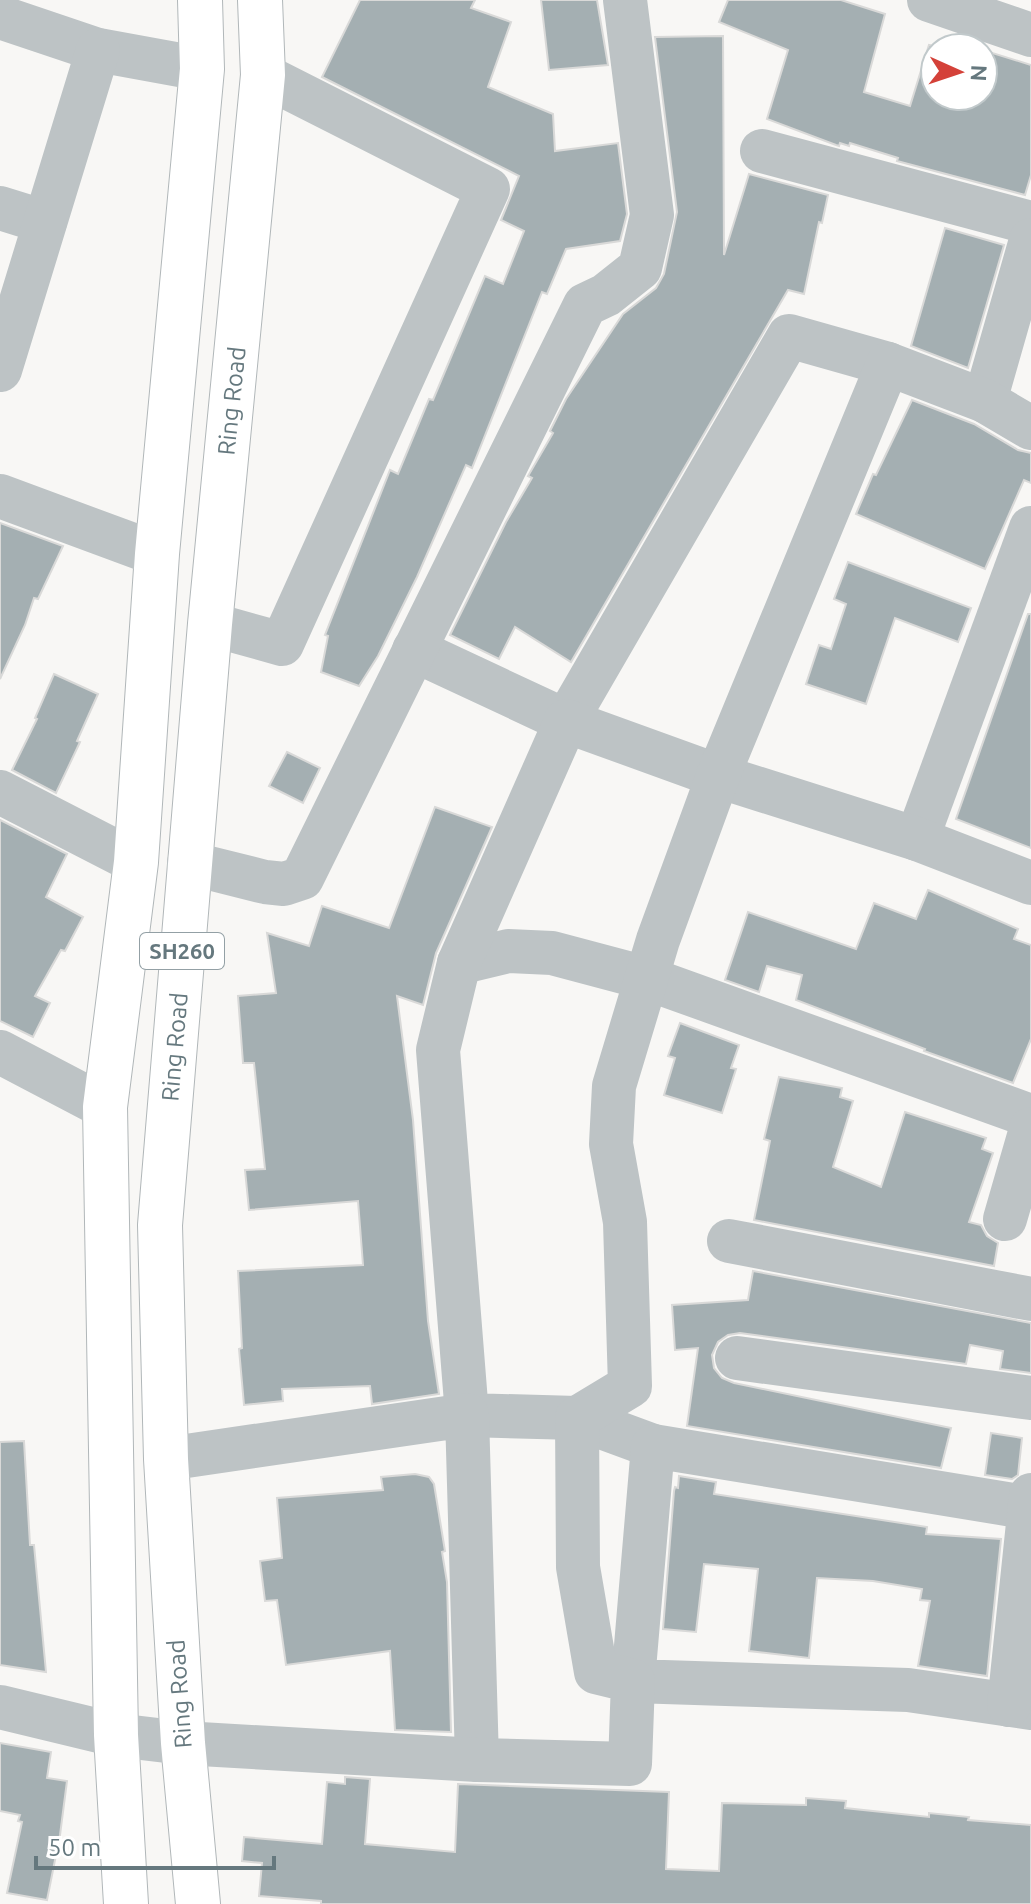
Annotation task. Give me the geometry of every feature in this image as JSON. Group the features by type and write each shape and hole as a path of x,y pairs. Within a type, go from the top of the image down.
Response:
{"highway":[{"name":"SH260","path":"126,1904 116,1735 105,1107 136,862 157,554 202,69 200,0"},
{"name":"Ring Road","path":"198,1904 183,1743 166,1459 160,1225 210,624 263,75 260,0"}],"street":[{"path":"189,863 265,882 284,884 302,878 585,305 606,295 640,268 652,215 625,0"},
{"path":"929,0 1031,35"},
{"path":"0,17 98,50 202,69"},
{"path":"0,370 98,50"},
{"path":"210,624 282,644 488,189 263,75"},
{"path":"762,151 1031,223"},
{"path":"0,208 45,222"},
{"path":"985,401 1031,240"},
{"path":"477,1760 467,1415 438,1050 459,963 566,721 789,336 888,364 985,401 1031,428"},
{"path":"577,1418 630,1386 625,1222 611,1144 614,1086 646,978 718,776 888,364"},
{"path":"0,496 157,554"},
{"path":"917,839 1031,528"},
{"path":"414,650 566,721 718,776 917,839 1031,883"},
{"path":"0,792 136,862"},
{"path":"459,963 508,951 552,953 646,978 1031,1116"},
{"path":"0,1052 105,1107"},
{"path":"1005,1219 1031,1129"},
{"path":"729,1241 1031,1299"},
{"path":"737,1358 1031,1398"},
{"path":"166,1459 467,1415 577,1418 653,1446 1030,1503 1020,1706 908,1690 633,1681 596,1672 578,1567 577,1418"},
{"path":"0,1707 116,1735 183,1743 477,1760 630,1764 633,1681 653,1446"}],"building":[{"path":"360,0 475,0 471,8 511,22 488,87 553,114 555,151 618,143 627,214 620,241 566,249 547,294 542,292 472,468 466,465 417,577 378,656 359,686 321,672 328,636 325,635 390,470 398,474 485,276 503,284 524,231 501,220 519,176 322,77"},
{"path":"541,0 597,0 608,65 549,70"},
{"path":"728,0 841,0 885,14 864,92 910,106 919,77 919,112 999,112 999,55 1031,65 1031,175 1025,195 897,161 898,158 850,143 849,146 840,143 839,146 767,119 788,50 719,22"},
{"path":"723,36 724,255 749,174 828,195 804,294 788,290 571,662 515,627 499,659 450,635 506,522 532,478 528,476 553,433 550,431 566,399 623,314 656,288 664,274 677,212 655,37"},
{"path":"945,228 1004,245 968,368 911,346"},
{"path":"912,400 974,424 1018,450 1031,453 1031,483 1024,480 985,569 856,514"},
{"path":"0,523 63,546 38,599 34,598 0,679"},
{"path":"848,562 971,608 958,642 895,618 866,704 806,684 819,645 831,649 846,604 834,599"},
{"path":"1028,614 1031,614 1031,848 956,819"},
{"path":"54,674 98,694 56,793 12,770 37,719"},
{"path":"287,752 320,768 303,803 269,786"},
{"path":"435,807 492,827 436,953 423,1005 397,996 413,1120 428,1321 439,1394 372,1404 370,1386 282,1389 283,1401 244,1405 239,1349 242,1348 238,1271 363,1265 358,1201 249,1210 245,1170 265,1169 254,1063 243,1063 238,996 276,993 267,933 309,946 322,906 389,928"},
{"path":"0,820 67,854 46,897 83,917 35,996 50,1003 33,1037 0,1021"},
{"path":"928,890 1018,929 1014,939 1031,945 1031,1039 1013,1083 796,1000 802,975 767,966 759,992 725,980 748,912 856,949 874,903 916,919"},
{"path":"680,1023 739,1045 731,1068 736,1069 722,1113 664,1095 675,1058 668,1056"},
{"path":"779,1077 842,1088 840,1097 853,1101 833,1167 881,1187 905,1112 986,1138 982,1149 993,1153 969,1222 981,1225 987,1236 998,1243 994,1266 754,1220 770,1141 764,1139"},
{"path":"753,1271 1031,1323 1031,1373 1000,1369 1003,1351 970,1345 966,1364 740,1333 728,1335 718,1342 712,1355 714,1368 722,1378 951,1428 941,1468 687,1426 698,1348 675,1350 672,1305 748,1300"},
{"path":"991,1433 1022,1438 1018,1475 1012,1479 985,1475"},
{"path":"24,1441 30,1545 34,1545 46,1672 0,1665 0,1442"},
{"path":"415,1474 429,1477 434,1484 445,1551 442,1552 447,1582 451,1732 395,1730 390,1651 286,1665 277,1600 265,1601 260,1561 282,1558 277,1498 383,1490 381,1477"},
{"path":"679,1476 716,1482 714,1494 927,1527 926,1534 1001,1539 987,1676 918,1666 930,1601 920,1600 922,1589 873,1581 817,1578 809,1658 749,1651 758,1569 704,1564 696,1632 663,1629 674,1491 675,1487 678,1488"},
{"path":"0,1743 51,1752 47,1778 67,1781 47,1900 7,1893 22,1822 18,1821 20,1815 0,1811"},
{"path":"345,1777 370,1779 365,1844 455,1852 458,1784 669,1792 666,1869 719,1871 722,1803 806,1805 806,1798 846,1801 845,1808 929,1817 929,1813 1031,1825 1031,1904 321,1904 321,1901 259,1896 262,1863 242,1861 244,1837 322,1844 327,1782 345,1784"}]}
